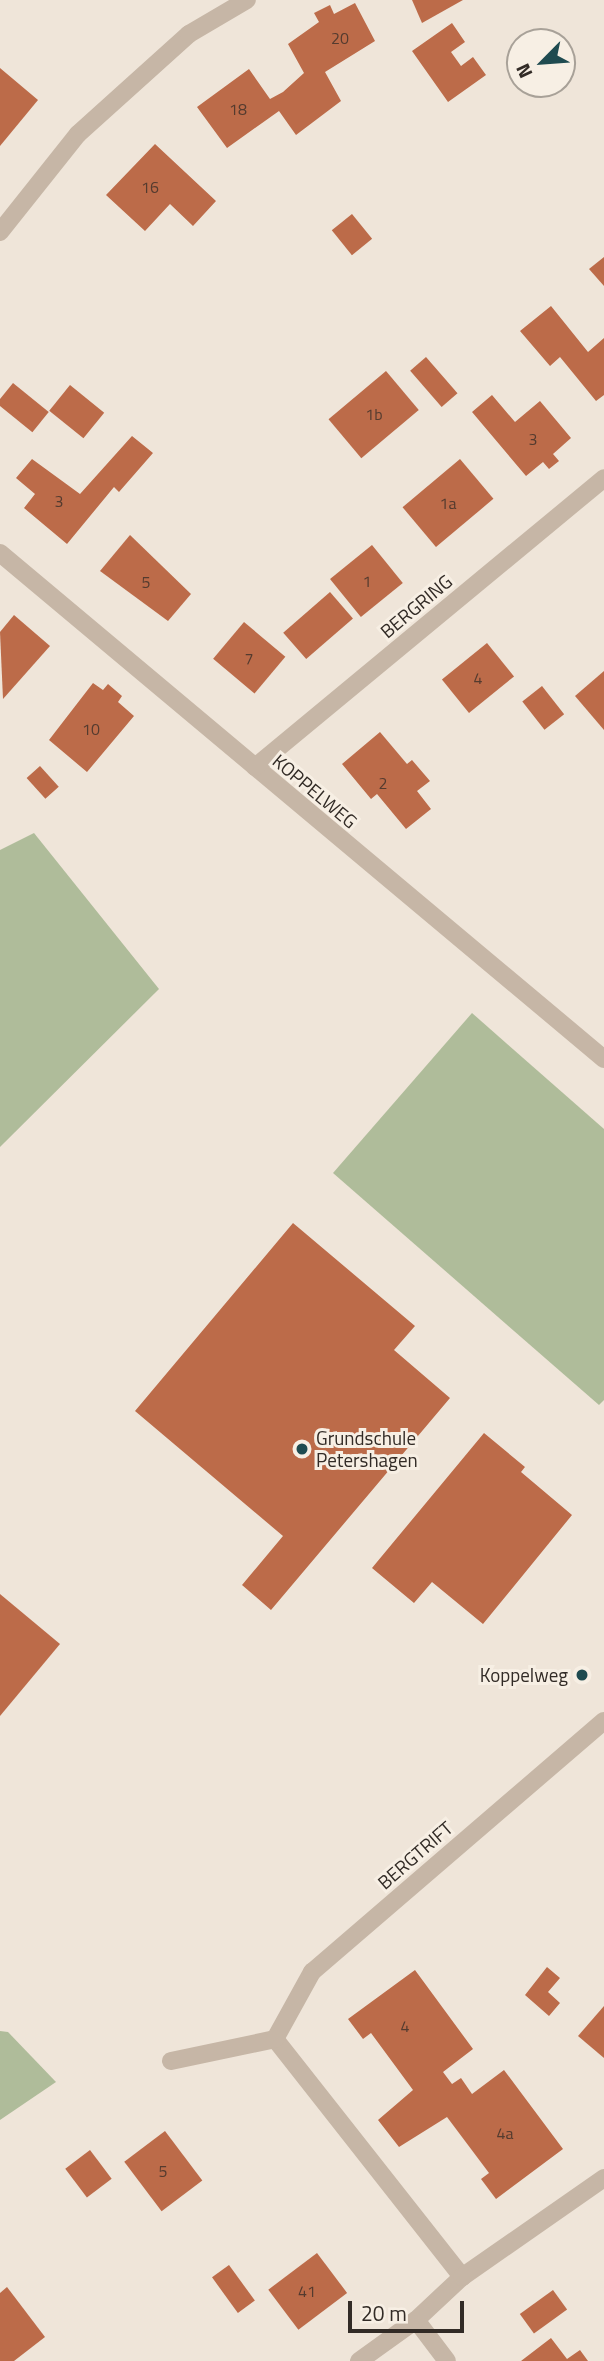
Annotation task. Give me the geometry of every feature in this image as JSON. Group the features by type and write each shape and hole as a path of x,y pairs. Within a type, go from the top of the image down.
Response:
{"street":[{"path":"0,232 78,134 188,34 247,0"},
{"name":"BERGRING","path":"255,767 604,478"},
{"name":"KOPPELWEG","path":"0,554 604,1059"},
{"name":"BERGTRIFT","path":"275,2039 312,1972 604,1721"},
{"path":"171,2061 275,2039 462,2277"},
{"path":"359,2361 416,2320 462,2277 604,2178"},
{"path":"416,2320 447,2361"}],"green space":[{"path":"34,833 159,989 0,1147 0,850"},
{"path":"472,1013 604,1129 604,1400 599,1405 333,1173"},
{"path":"0,2031 8,2032 56,2082 0,2120"}],"building":[{"path":"412,0 463,0 422,23"},
{"path":"355,3 375,41 325,72 341,101 296,135 279,111 227,148 197,107 249,69 270,99 283,92 304,73 288,44 319,22 314,13 330,5 334,14"},
{"path":"452,23 465,42 451,52 461,66 473,57 486,75 448,102 412,51"},
{"path":"0,68 38,100 0,146"},
{"path":"155,144 216,201 193,226 170,204 145,231 106,195"},
{"path":"352,214 372,239 352,255 332,230"},
{"path":"604,257 604,286 589,269"},
{"path":"551,306 588,352 604,338 604,395 596,401 560,357 550,366 520,331"},
{"path":"426,357 457,393 442,407 410,371"},
{"path":"386,371 419,410 361,458 329,419"},
{"path":"13,383 49,412 32,432 0,406 0,399"},
{"path":"70,385 104,413 83,438 49,411"},
{"path":"492,395 515,422 540,401 571,438 553,454 559,461 549,469 543,462 526,476 472,412"},
{"path":"132,436 153,453 119,492 114,487 67,544 24,508 35,494 16,478 32,459 80,494"},
{"path":"460,459 493,499 436,547 403,507"},
{"path":"130,535 191,594 168,621 100,571"},
{"path":"372,545 403,583 361,617 330,579"},
{"path":"330,592 353,618 306,659 283,633"},
{"path":"14,615 50,646 3,699 0,632"},
{"path":"244,622 285,657 255,693 213,659"},
{"path":"487,643 514,676 469,713 442,680"},
{"path":"604,671 604,730 575,696"},
{"path":"93,683 103,690 108,684 122,696 118,702 134,716 87,772 49,740"},
{"path":"542,686 564,714 544,730 522,701"},
{"path":"380,732 407,764 412,760 430,781 417,791 431,809 406,829 377,794 371,799 342,764"},
{"path":"40,766 59,787 45,799 27,778"},
{"path":"293,1223 415,1326 394,1350 450,1398 271,1610 242,1585 283,1536 135,1411"},
{"path":"484,1433 525,1467 521,1472 572,1515 483,1624 432,1582 414,1603 372,1568"},
{"path":"0,1594 60,1644 0,1716"},
{"path":"547,1967 560,1978 548,1992 560,2003 549,2016 525,1995"},
{"path":"415,1970 473,2049 443,2072 452,2084 461,2078 472,2094 504,2070 563,2149 496,2199 481,2179 489,2173 447,2117 399,2147 378,2120 413,2090 371,2033 363,2039 348,2019"},
{"path":"604,2006 604,2058 578,2036"},
{"path":"165,2131 202,2181 162,2211 124,2162"},
{"path":"90,2150 112,2179 87,2197 65,2169"},
{"path":"317,2253 347,2293 298,2330 268,2290"},
{"path":"229,2265 255,2301 238,2313 212,2277"},
{"path":"7,2287 45,2337 14,2361 0,2361 0,2293"},
{"path":"553,2290 567,2309 534,2334 520,2314"},
{"path":"551,2338 567,2359 580,2350 588,2361 521,2361"}],"place":[{"name":"Grundschule Petershagen","path":"302,1449"},
{"name":"Koppelweg","path":"582,1675"}]}
